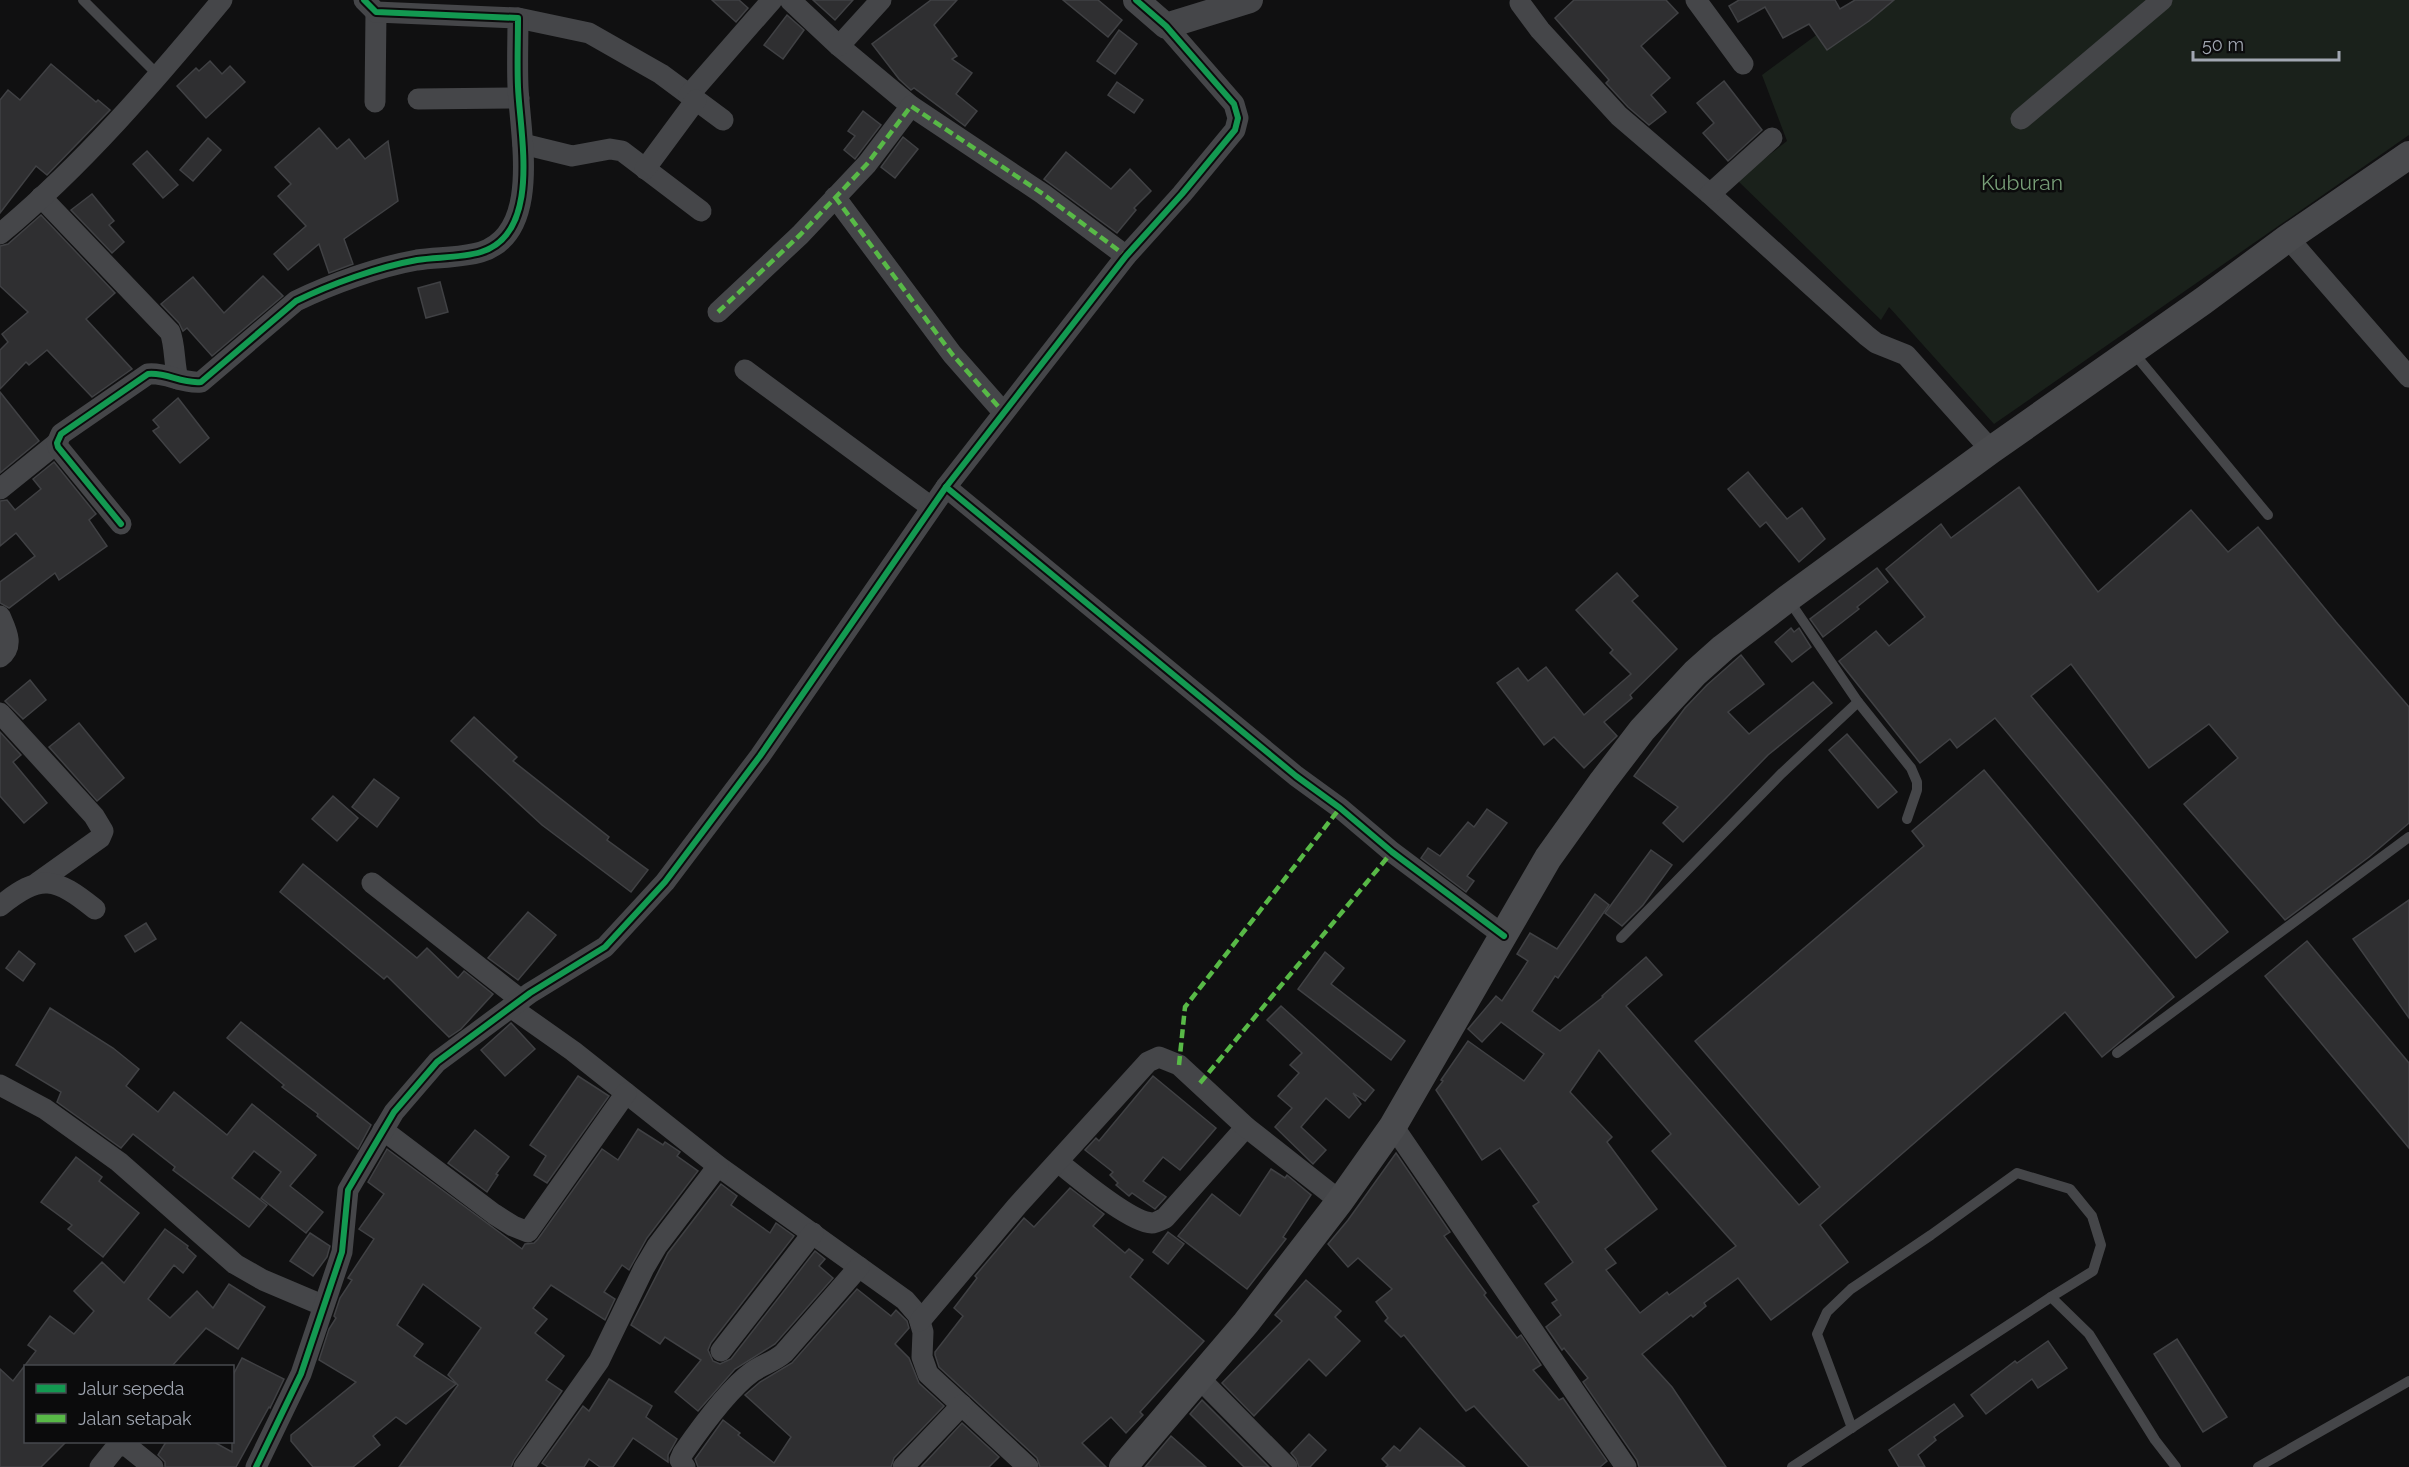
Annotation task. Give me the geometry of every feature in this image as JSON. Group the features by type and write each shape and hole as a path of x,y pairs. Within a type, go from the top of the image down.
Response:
{"main road":[{"path":"1123,1467 1246,1323 1340,1201 1393,1126 1548,858 1642,730 1695,673 1723,648 1787,599 1991,450 2288,238 2409,155"}],"street":[{"path":"0,234 84,155 158,75 222,0"},
{"path":"645,169 693,98 772,0"},
{"path":"790,0 839,46 911,106 1043,194 1126,256"},
{"path":"839,46 881,0"},
{"path":"256,1467 301,1374 322,1305 342,1252 348,1190 394,1112 437,1062 517,1004 605,947 665,882 760,756 931,507 1003,411 1126,256 1235,130 1238,118 1234,104 1166,26 1136,0"},
{"path":"1166,26 1250,0"},
{"path":"1696,0 1743,64"},
{"path":"2021,119 2162,0"},
{"path":"1520,3 1540,30 1619,116 1710,194 1867,336 1876,343 1906,355 1991,450"},
{"path":"375,102 370,6 518,18 589,33 661,74 723,120"},
{"path":"0,489 57,442 61,434 147,374 158,373 188,383 201,382 296,301 331,285 414,261 481,252 505,239 515,222 525,165 519,98 518,18"},
{"path":"418,99 519,98"},
{"path":"718,312 800,236 867,164 911,106"},
{"path":"1710,194 1772,138"},
{"path":"523,144 572,156 610,149 621,151 701,211"},
{"path":"835,196 952,354 1003,411"},
{"path":"41,197 170,332 173,338 173,362 178,379"},
{"path":"2288,238 2409,377"},
{"path":"745,370 931,507"},
{"path":"57,442 121,524"},
{"path":"946,487 1296,776 1504,936"},
{"path":"0,616 9,645 7,651 0,657"},
{"path":"0,713 94,816 103,831 100,838 0,906"},
{"path":"37,883 54,883 79,896 95,909"},
{"path":"372,883 517,1004 718,1166 905,1300 918,1315 923,1332 922,1357 928,1374 1028,1467"},
{"path":"920,1322 1017,1206 1148,1062 1159,1057 1179,1065 1246,1127 1340,1201"},
{"path":"0,1084 45,1109 119,1162 235,1264 262,1280 322,1305"},
{"path":"383,1130 494,1214 524,1232 528,1232 626,1093"},
{"path":"1393,1126 1626,1467"},
{"path":"1058,1162 1131,1215 1151,1223 1165,1218 1246,1127"},
{"path":"524,1467 599,1361 657,1246 718,1166"},
{"path":"721,1351 813,1233"},
{"path":"685,1467 680,1460 683,1453 738,1385 752,1372 776,1361 859,1267"},
{"path":"1199,1378 1287,1467"},
{"path":"903,1467 962,1405"},
{"path":"100,1467 117,1446 127,1446 153,1467"}],"lane":[{"path":"83,0 158,75"},
{"path":"2132,351 2268,515"},
{"path":"1787,599 1858,702 1911,768 1917,782 1917,790 1907,819"},
{"path":"1621,938 1781,774 1858,702"},
{"path":"2117,1053 2409,837"},
{"path":"1792,1467 1852,1428 2051,1297 2093,1271 2101,1245 2092,1216 2070,1189 2017,1173 1851,1289 1827,1312 1817,1334 1852,1428"},
{"path":"2051,1297 2090,1334 2155,1440 2176,1467"},
{"path":"2258,1467 2409,1381"}],"green space":[{"name":"Kuburan","path":"1864,0 2409,0 2409,135 1994,424 1889,307 1881,320 1737,180 1787,141 1762,75"}],"building":[{"path":"712,0 739,0 748,8 736,22"},
{"path":"813,0 853,0 835,20"},
{"path":"931,0 957,0 934,25 957,56 952,59 972,73 956,94 977,111 965,126 914,88 911,90 899,79 872,44"},
{"path":"1063,0 1098,0 1122,20 1108,37"},
{"path":"1574,0 1666,0 1678,13 1641,46 1670,78 1651,95 1666,112 1649,125 1606,83 1609,80 1555,18"},
{"path":"1739,0 1835,0 1840,9 1855,0 1894,0 1869,21 1827,50 1809,24 1783,38 1765,7 1738,22 1729,6"},
{"path":"787,15 804,30 783,59 764,45"},
{"path":"1119,30 1137,44 1115,74 1097,61"},
{"path":"210,61 222,74 230,66 245,82 206,118 177,86 196,68 199,71"},
{"path":"51,64 96,102 98,100 110,110 47,175 36,166 0,213 0,100 8,90 20,100"},
{"path":"1724,81 1762,130 1728,161 1703,133 1714,123 1697,103"},
{"path":"1117,82 1143,100 1134,113 1108,95"},
{"path":"863,111 881,125 855,159 844,150 855,136 848,131"},
{"path":"319,128 337,149 349,139 365,159 388,141 398,201 344,239 353,264 329,273 319,244 288,270 274,254 306,226 278,196 291,184 275,167"},
{"path":"903,137 918,149 895,178 881,167"},
{"path":"208,138 221,150 193,181 180,170"},
{"path":"147,151 178,185 163,198 133,164"},
{"path":"1066,152 1111,189 1130,169 1151,191 1134,208 1136,210 1117,233 1044,179"},
{"path":"92,194 114,221 109,225 124,242 112,253 71,210"},
{"path":"41,215 115,293 86,319 132,369 92,397 47,350 29,365 26,362 0,389 0,350 8,342 2,334 28,312 0,286 0,246 8,244"},
{"path":"263,276 283,296 212,356 187,328 183,331 179,323 161,304 193,277 224,313"},
{"path":"440,282 448,312 426,318 418,288"},
{"path":"0,392 39,441 0,473"},
{"path":"178,398 209,438 180,463 153,431 159,427 153,420"},
{"path":"54,462 96,514 89,520 107,546 59,580 55,573 9,608 0,603 0,582 35,556 16,533 0,546 0,501 7,500 15,510 41,489 33,479"},
{"path":"1748,472 1787,519 1802,508 1825,539 1799,562 1766,522 1760,527 1728,489"},
{"path":"2019,487 2098,592 2191,510 2228,552 2258,527 2409,707 2409,823 2369,857 2285,920 2184,804 2238,758 2209,724 2149,768 2071,664 2031,696 2228,932 2196,958 1995,718 1957,748 1950,739 1920,763 1839,661 1876,631 1889,646 1925,617 1886,569 1941,524 1951,538"},
{"path":"1877,568 1888,582 1857,607 1859,609 1823,637 1810,619"},
{"path":"1617,573 1638,596 1632,601 1677,649 1630,695 1632,698 1604,722 1617,736 1584,768 1554,737 1544,745 1497,683 1518,668 1528,681 1546,667 1584,715 1631,674 1610,653 1613,650 1576,610"},
{"path":"1791,628 1794,632 1799,628 1811,647 1792,662 1775,642"},
{"path":"1741,655 1764,684 1728,712 1749,734 1813,682 1832,703 1768,755 1683,842 1663,823 1678,807 1634,776 1685,708"},
{"path":"30,680 46,700 23,719 5,701"},
{"path":"474,717 517,757 513,761 609,837 607,840 648,870 631,892 542,825 451,741"},
{"path":"79,723 124,778 97,801 49,747"},
{"path":"0,732 21,755 13,762 47,803 24,823 0,796"},
{"path":"1847,734 1897,792 1878,808 1829,750"},
{"path":"1984,770 2174,997 2102,1057 2065,1012 1820,1225 1848,1262 1771,1320 1738,1278 1704,1303 1706,1306 1693,1317 1691,1315 1642,1354 1672,1387 1726,1467 1639,1467 1637,1460 1583,1382 1588,1378 1564,1348 1562,1350 1546,1327 1561,1315 1552,1303 1557,1300 1545,1284 1573,1262 1533,1206 1539,1202 1500,1148 1482,1160 1436,1090 1468,1041 1524,1081 1544,1054 1501,1022 1482,1042 1468,1029 1496,996 1502,1001 1528,961 1517,954 1530,933 1557,949 1595,894 1609,905 1558,978 1555,976 1532,1011 1560,1031 1603,997 1646,957 1662,975 1626,1006 1799,1205 1820,1187 1695,1041 1924,846 1912,831","holes":["1599,1050 1671,1134 1652,1151 1736,1246 1669,1295 1667,1292 1640,1313 1606,1270 1616,1263 1605,1249 1657,1209 1607,1142 1612,1137 1570,1092"]},
{"path":"374,779 399,798 377,827 352,807"},
{"path":"333,796 358,818 337,841 312,819"},
{"path":"1487,809 1507,823 1467,876 1474,881 1466,892 1421,858 1428,848 1440,856 1468,822 1474,827"},
{"path":"1651,850 1672,865 1643,905 1622,926 1605,913"},
{"path":"303,864 417,958 427,948 458,978 464,971 493,994 461,1029 449,1037 387,976 384,979 280,892"},
{"path":"2409,900 2409,1018 2353,939"},
{"path":"528,912 556,935 518,980 488,958"},
{"path":"146,923 156,939 135,952 125,936"},
{"path":"2307,941 2409,1063 2409,1148 2265,976"},
{"path":"19,951 35,964 23,981 6,968"},
{"path":"1325,952 1344,968 1331,984 1405,1041 1391,1060 1298,989"},
{"path":"1281,1006 1374,1090 1365,1101 1353,1093 1361,1104 1349,1118 1326,1098 1301,1127 1326,1150 1313,1164 1275,1127 1292,1108 1278,1096 1299,1073 1290,1065 1302,1053 1267,1020"},
{"path":"50,1008 113,1048 139,1069 126,1086 158,1112 174,1092 227,1135 252,1104 316,1155 290,1186 323,1212 306,1233 261,1198 281,1172 254,1151 232,1178 267,1205 249,1227 173,1170 175,1167 133,1134 121,1148 57,1102 61,1092 16,1065"},
{"path":"241,1022 371,1125 358,1149 317,1116 318,1114 282,1087 284,1085 227,1038"},
{"path":"511,1023 535,1049 505,1076 481,1050"},
{"path":"578,1076 609,1096 547,1183 534,1175 546,1156 530,1145"},
{"path":"1153,1076 1216,1128 1180,1170 1163,1157 1143,1181 1166,1197 1155,1209 1132,1193 1129,1196 1116,1185 1118,1183 1110,1175 1113,1172 1085,1150 1096,1138 1099,1141"},
{"path":"638,1129 663,1145 665,1142 680,1152 677,1156 698,1171 647,1238 629,1270 622,1265 604,1292 615,1299 605,1320 551,1285 533,1308 547,1319 535,1333 564,1356 546,1380 562,1391 511,1467 399,1467 458,1385 448,1375 481,1328 423,1284 397,1325 423,1344 414,1356 456,1384 406,1424 396,1417 373,1436 380,1445 353,1467 313,1467 291,1441 291,1435 356,1382 319,1360 329,1329 336,1318 334,1316 340,1298 352,1280 348,1278 374,1239 359,1229 384,1194 368,1182 387,1149 522,1249 525,1244 534,1243 538,1239 602,1149 618,1160"},
{"path":"475,1130 509,1157 496,1174 498,1175 487,1192 448,1163"},
{"path":"1396,1153 1450,1232 1444,1236 1486,1293 1484,1295 1517,1338 1521,1335 1541,1365 1533,1370 1559,1400 1563,1398 1607,1461 1600,1467 1529,1467 1474,1406 1466,1411 1404,1335 1401,1337 1385,1321 1388,1318 1376,1302 1392,1289 1358,1258 1348,1267 1328,1244"},
{"path":"76,1157 102,1177 99,1181 139,1213 103,1257 68,1229 72,1225 41,1202"},
{"path":"1271,1169 1285,1178 1287,1175 1311,1195 1283,1237 1286,1239 1247,1289 1178,1236 1212,1194 1240,1216"},
{"path":"721,1184 737,1196 731,1205 770,1233 776,1223 794,1236 711,1343 708,1350 713,1361 720,1364 731,1359 815,1251 825,1259 819,1266 833,1278 775,1344 735,1369 698,1411 675,1392 701,1360 665,1337 660,1344 631,1325 668,1253"},
{"path":"1070,1188 1104,1214 1093,1226 1125,1253 1129,1249 1143,1260 1130,1277 1204,1341 1140,1412 1143,1415 1126,1433 1111,1417 1082,1443 1106,1467 1040,1467 1037,1458 939,1367 935,1355 963,1316 954,1308 977,1278 975,1276 1024,1218 1034,1227"},
{"path":"165,1229 188,1246 187,1248 196,1256 183,1273 174,1265 148,1299 170,1318 197,1291 213,1308 229,1284 265,1307 238,1349 206,1328 173,1365 25,1365 36,1351 28,1345 50,1316 74,1334 94,1311 74,1291 102,1262 124,1283"},
{"path":"1168,1232 1184,1244 1168,1264 1153,1252"},
{"path":"310,1233 330,1246 327,1257 313,1276 290,1261"},
{"path":"1306,1280 1341,1311 1335,1317 1360,1341 1326,1376 1309,1359 1254,1416 1222,1383 1282,1321 1275,1315"},
{"path":"857,1289 891,1316 896,1310 907,1321 909,1328 895,1344 909,1358 919,1383 944,1406 894,1458 891,1467 698,1467 695,1459 723,1420 774,1463 791,1437 745,1395 760,1382 792,1363"},
{"path":"2177,1339 2227,1417 2203,1432 2154,1354"},
{"path":"2048,1341 2067,1368 2038,1388 2032,1379 1986,1414 1971,1395 2015,1361 2017,1363"},
{"path":"242,1358 284,1379 236,1467 165,1467 165,1462 158,1455 165,1443 216,1443 232,1452 234,1373"},
{"path":"24,1367 24,1443 65,1443 41,1467 0,1467 0,1369 13,1381"},
{"path":"609,1379 652,1406 646,1417 677,1439 668,1455 668,1462 633,1438 613,1467 600,1467 589,1459 584,1467 548,1467 542,1463 583,1406 589,1411"},
{"path":"1202,1400 1269,1467 1244,1467 1190,1414"},
{"path":"1954,1404 1963,1416 1934,1437 1936,1440 1918,1455 1925,1467 1899,1467 1889,1450"},
{"path":"962,1423 999,1457 989,1467 921,1467"},
{"path":"1420,1428 1465,1467 1386,1467 1388,1465 1382,1459 1394,1446 1400,1451"},
{"path":"1309,1434 1326,1450 1310,1467 1299,1467 1291,1453"},
{"path":"1171,1436 1206,1467 1145,1467"}],"marked path":[{"path":"718,312 800,235 867,164 911,106 1043,194 1126,256"},
{"path":"835,197 952,354 1003,412"},
{"path":"1179,1065 1185,1007 1340,808"},
{"path":"1200,1083 1392,852"}],"cycle path":[{"path":"121,524 58,447 57,443 61,434 148,374 201,382 296,301 339,282 402,263 481,252 500,241 513,225 520,204 523,180 518,78 518,18 376,12 364,0"},
{"path":"256,1467 301,1374 342,1252 348,1190 394,1112 437,1062 530,993 605,947 665,882 760,756 946,487 1126,256 1235,130 1238,118 1234,104 1166,26 1136,0"},
{"path":"946,487 1296,776 1504,936"}]}
